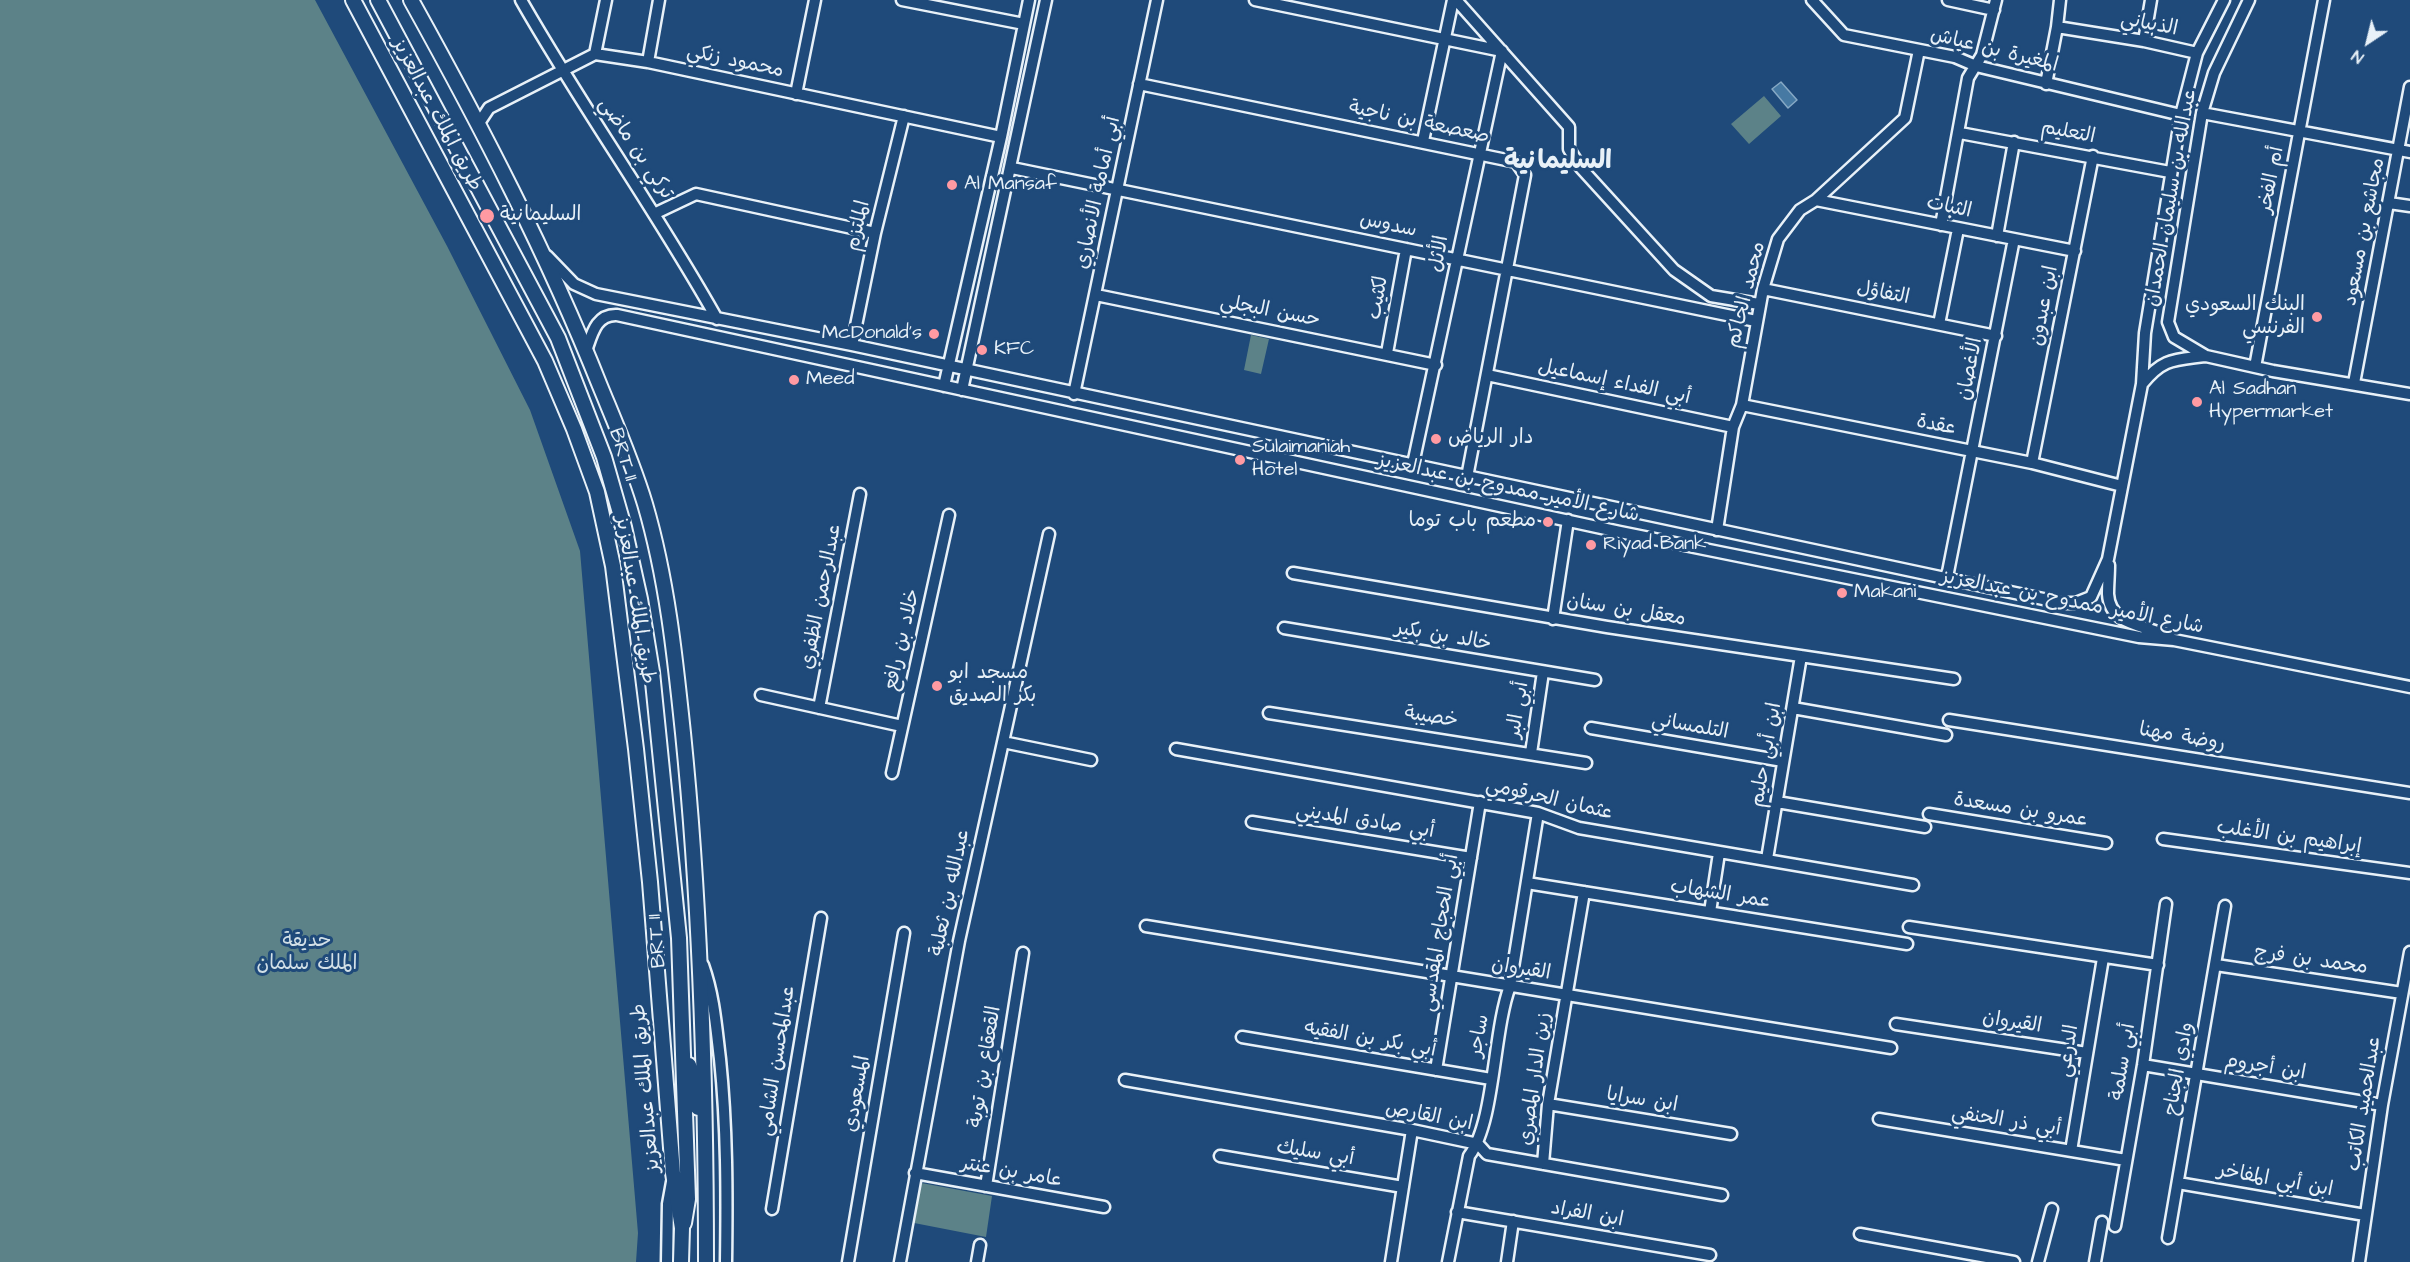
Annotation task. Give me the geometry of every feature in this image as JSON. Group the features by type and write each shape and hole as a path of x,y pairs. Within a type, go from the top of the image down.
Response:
{"main road":[{"name":"طريق الملك عبدالعزيز","path":"353,0 545,361 574,429 597,492 613,566 636,749 650,882 673,1173 682,1228 681,1262"},
{"name":"BRT 11","path":"378,0 558,338 604,457 638,589 652,672 679,938 688,1199 687,1214 682,1228"},
{"name":"طريق الملك عبدالعزيز","path":"411,0 479,123 541,248 586,351 645,505 663,582 677,664 690,797 702,963 706,1262"},
{"name":"BRT 11","path":"683,1040 706,1146"}],"street":[{"name":"تركي بن ماضي","path":"521,0 561,70 656,213 717,319"},
{"path":"479,123 489,108 595,54 606,0"},
{"path":"648,62 659,0"},
{"path":"796,94 815,0"},
{"path":"902,0 928,2 1024,24"},
{"path":"944,386 1001,136 1029,0"},
{"path":"962,390 1012,168 1046,0"},
{"name":"أبي أمامة الأنصاري","path":"1074,394 1157,0"},
{"path":"1255,0 1502,51"},
{"path":"1424,141 1455,0"},
{"path":"1455,0 1569,127 1569,149 1581,168 1674,270 1711,296 1759,304"},
{"name":"المغيرة بن عياش","path":"1812,0 1844,35 1955,57 1976,66 2046,84 2181,114"},
{"path":"1941,225 1960,133 1968,78 1982,55 1995,5 1948,0"},
{"path":"2046,84 2058,27 2060,0"},
{"path":"2144,41 2151,0"},
{"name":"عبدالله بن سليمان الحمدان","path":"2108,559 2142,384 2145,333 2181,114 2197,53 2223,0"},
{"name":"عبدالله بن سليمان الحمدان","path":"2206,356 2194,351 2174,337 2168,322 2202,113 2214,73 2249,0"},
{"name":"أم الفخر","path":"2255,367 2324,0"},
{"name":"الذبياني","path":"2058,27 2144,41 2197,53"},
{"name":"الأثل","path":"1413,464 1458,260 1478,153 1502,51"},
{"name":"محمد الحاكم","path":"1717,530 1733,427 1742,405 1759,304 1778,239 1800,210 1816,200 1905,118 1919,51"},
{"name":"محمود زنكي","path":"595,54 648,62 1001,136"},
{"name":"صعصعة بن ناجية","path":"1139,84 1424,141 1516,162 1525,175 1467,477"},
{"name":"مجاشع بن مسعود","path":"2354,383 2410,87"},
{"path":"2202,113 2410,152"},
{"name":"الملتزم","path":"852,345 874,233 904,116"},
{"name":"التعليم","path":"1960,133 2170,172"},
{"path":"1997,236 2014,142"},
{"name":"ابن عبدون","path":"2032,463 2093,156"},
{"name":"سدوس","path":"1012,168 1756,321"},
{"path":"656,213 696,194 874,233"},
{"name":"الثبات","path":"1816,200 2075,251"},
{"path":"2389,202 2410,206"},
{"path":"1939,324 1958,229"},
{"name":"الأغصان","path":"1947,577 2014,239"},
{"name":"شارع الأمير ممدوح بن عبدالعزيز","path":"541,248 574,284 596,294 852,345 2062,603 2076,603 2091,597 2108,559"},
{"name":"لكثيب","path":"1387,353 1406,249"},
{"name":"التفاؤل","path":"1763,289 1996,336"},
{"name":"حسن البجلي","path":"1096,296 1387,353 1436,365"},
{"name":"شارع الأمير ممدوح بن عبدالعزيز","path":"586,351 599,321 610,315 617,315 1568,520 2139,637 2174,640 2410,687"},
{"path":"2142,384 2155,368 2166,361 2206,356 2255,367 2410,394"},
{"name":"أبي الفداء إسماعيل","path":"1487,375 1733,427"},
{"name":"عقدة","path":"1742,405 2032,463 2122,486"},
{"name":"عبدالرحمن الظفري","path":"819,708 860,494"},
{"name":"خلاد بن رافع","path":"892,773 949,515"},
{"path":"1553,619 1568,520"},
{"name":"عبدالله بن ثعلبة","path":"900,1262 959,941 1050,534"},
{"path":"2108,559 2108,596 2113,611 2126,622 2160,631 2174,640"},
{"name":"معقل بن سنان","path":"1293,573 1553,619 1954,679"},
{"name":"خالد بن بكير","path":"1284,628 1595,680"},
{"name":"ابن أبي حليم","path":"1767,859 1801,656"},
{"name":"أبي البر","path":"1531,753 1543,672"},
{"path":"761,695 902,726"},
{"path":"1793,708 1946,735"},
{"name":"خصيبة","path":"1269,712 1586,763"},
{"name":"روضة مهنا","path":"1949,720 2410,793"},
{"name":"التلمساني","path":"1591,728 1783,761"},
{"path":"1003,742 1091,760"},
{"name":"عثمان الحرقومي","path":"1176,748 1538,813 1579,828 1913,885"},
{"name":"أبي الحجاج المقدسي","path":"1436,1070 1480,802"},
{"path":"1777,802 1925,827"},
{"name":"ساجر","path":"1448,1262 1469,1156 1478,1144 1505,1000 1510,986 1538,813"},
{"name":"عمرو بن مسعدة","path":"1929,814 2106,843"},
{"name":"أبي صادق المديني","path":"1252,822 1471,858"},
{"name":"إبراهيم بن الأغلب","path":"2163,839 2410,873"},
{"path":"1710,912 1719,853"},
{"name":"عمر الشهاب","path":"1527,883 1907,945"},
{"name":"زين الدار المصري","path":"1543,1164 1548,1104 1584,892"},
{"name":"أبي سلمة","path":"2115,1226 2143,1065 2166,904"},
{"name":"وادي الجناح","path":"2168,1238 2198,1075 2225,906"},
{"name":"عبدالمحسن الشامي","path":"772,1209 821,918"},
{"name":"القيروان","path":"1146,926 1891,1048"},
{"path":"1909,927 2158,965"},
{"name":"المسعودي","path":"848,1262 904,933"},
{"name":"عبدالحميد الكاتب","path":"2358,1262 2382,1105 2410,952"},
{"name":"القعقاع بن توبة","path":"986,1186 1023,953"},
{"name":"الدرعي","path":"2071,1151 2103,958"},
{"path":"702,963 712,992 716,1013 726,1118 726,1262"},
{"name":"محمد بن فرج","path":"2216,965 2402,993"},
{"name":"القيروان","path":"1896,1023 2087,1053"},
{"name":"أبي بكر بن الفقيه","path":"1242,1037 1491,1079"},
{"name":"ابن أجروم","path":"2143,1065 2382,1105"},
{"name":"ابن القارص","path":"1125,1080 1412,1131 1478,1144 1487,1154 1722,1195"},
{"name":"ابن سرايا","path":"1548,1104 1731,1134"},
{"name":"أبي ذر الحنفي","path":"1880,1119 2126,1160"},
{"path":"1391,1262 1412,1131"},
{"name":"أبي سليك","path":"1220,1156 1403,1187"},
{"path":"667,1262 668,1204 673,1173"},
{"name":"عامر بن عنتر","path":"915,1173 1104,1207"},
{"name":"ابن أبي المفاخر","path":"2178,1183 2365,1215"},
{"path":"2038,1262 2052,1209"},
{"name":"ابن الفراد","path":"1457,1212 1710,1255"},
{"path":"1507,1262 1513,1221"},
{"path":"2095,1262 2102,1222"},
{"path":"1860,1234 2014,1262"},
{"path":"977,1262 980,1245"}],"green space":[{"name":"حديقة الملك سلمان","path":"0,0 315,0 447,246 530,410 580,551 638,1233 636,1262 0,1262"},
{"path":"1764,96 1781,116 1749,144 1731,124"},
{"path":"1251,335 1269,339 1261,374 1244,370"},
{"path":"916,1182 992,1196 986,1237 909,1222"}],"water":[{"path":"1781,82 1797,100 1788,108 1772,89"}],"place":[{"name":"Al Mansaf","path":"952,185"},
{"name":"السليمانية","path":"487,216"},
{"name":"البنك السعودي الفرنسي","path":"2317,317"},
{"name":"McDonald's","path":"934,334"},
{"name":"KFC","path":"982,350"},
{"name":"Meed","path":"794,380"},
{"name":"Al Sadhan Hypermarket","path":"2197,402"},
{"name":"دار الرياض","path":"1436,439"},
{"name":"Sulaimaniah Hotel","path":"1240,460"},
{"name":"مطعم باب توما","path":"1548,522"},
{"name":"Riyad Bank","path":"1591,545"},
{"name":"Makani","path":"1842,593"},
{"name":"مسجد ابو بكر الصديق","path":"937,686"}],"district":[{"name":"السليمانية","path":"1558,163"}]}
